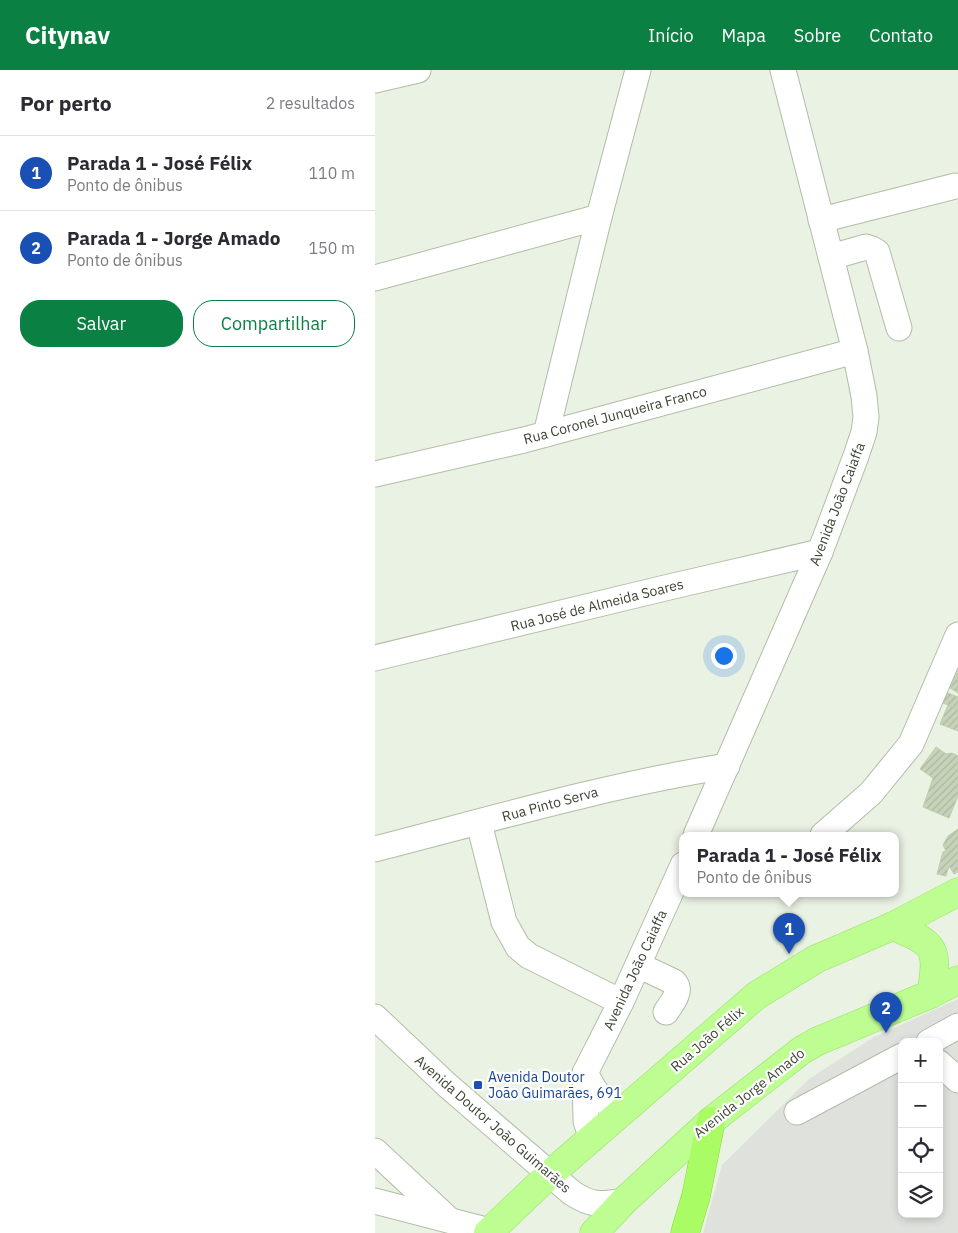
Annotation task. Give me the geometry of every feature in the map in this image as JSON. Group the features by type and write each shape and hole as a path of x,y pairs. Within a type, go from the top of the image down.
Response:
{"highway":[{"path":"685,1233 696,1196 711,1121"}],"main road":[{"name":"Rua João Félix","path":"489,1232 549,1175 757,995 816,959 893,926 958,892"},
{"path":"893,926 918,938 926,944 933,954 935,967 931,994"},
{"name":"Avenida Jorge Amado","path":"594,1233 624,1200 711,1121 802,1050 818,1041 931,994 958,980"}],"street":[{"path":"375,78 418,70"},
{"path":"546,434 599,217 638,70"},
{"name":"Avenida João Caiaffa","path":"697,832 820,552 857,456 866,417 864,396 855,352 783,70"},
{"path":"821,220 955,186"},
{"path":"375,278 599,217"},
{"path":"831,257 866,248 877,252 899,328"},
{"name":"Rua Coronel Junqueira Franco","path":"375,474 524,440 855,352"},
{"name":"Rua José de Almeida Soares","path":"375,658 820,552"},
{"path":"826,832 871,793 911,744 958,635"},
{"name":"Rua Pinto Serva","path":"375,849 612,788 676,774 727,766"},
{"path":"479,823 504,922 518,947 529,956 621,1002"},
{"name":"Avenida João Caiaffa","path":"592,1138 586,1121 585,1073 621,1002 679,875"},
{"path":"638,965 674,982 677,986 678,991 666,1012"},
{"name":"Avenida Doutor João Guimarães","path":"375,1016 453,1090 572,1193 588,1202 602,1205 624,1200"},
{"path":"936,1038 958,1026"},
{"path":"797,1112 898,1058"},
{"path":"943,1067 958,1080"},
{"path":"585,1073 601,1099 617,1107 630,1106"},
{"path":"382,1157 375,1199 489,1232"},
{"path":"382,1157 450,1220"}],"shaded area":[{"path":"958,999 958,1233 703,1233 722,1165 809,1079 874,1037"}],"building":[{"path":"958,671 958,693 950,688"},
{"path":"948,693 958,697 958,709 943,703"},
{"path":"948,705 958,709 958,731 940,724"},
{"path":"936,747 946,754 952,753 958,756 958,796 949,818 923,807 933,778 920,769"},
{"path":"958,829 958,872 954,874 949,866 946,876 937,874 943,852 946,851 943,845 948,836"}],"place":[{"name":"Parada 1 - José Félix","path":"789,954"},
{"name":"Parada 1 - Jorge Amado","path":"886,1033"},
{"name":"Avenida Doutor João Guimarães, 691","path":"478,1085"}]}
